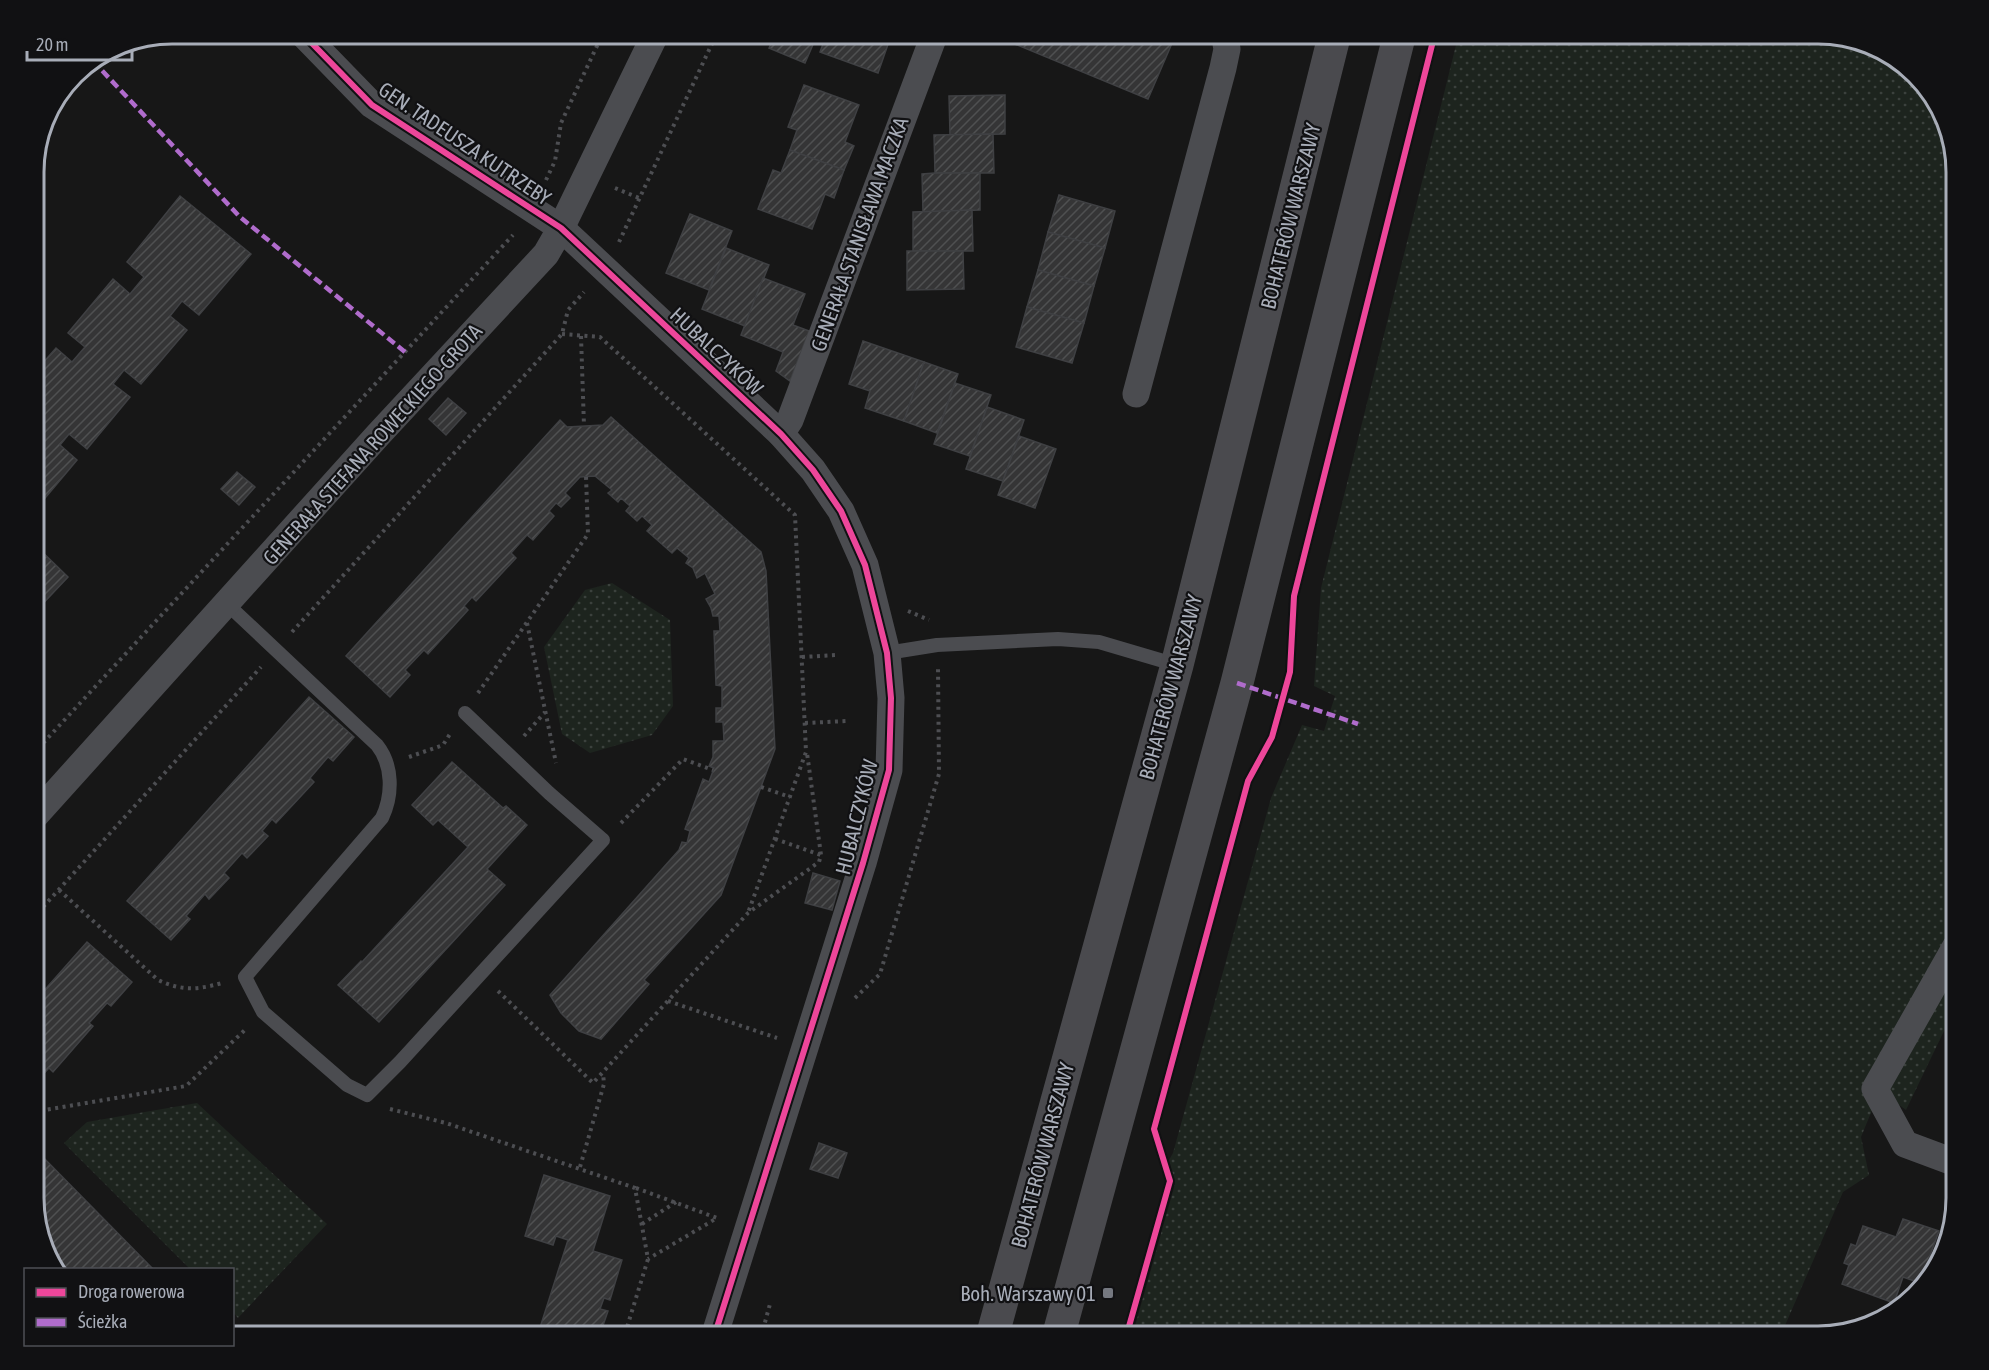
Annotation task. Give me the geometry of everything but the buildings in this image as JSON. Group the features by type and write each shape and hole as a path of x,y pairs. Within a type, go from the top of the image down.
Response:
{"main road":[{"name":"BOHATERÓW WARSZAWY","path":"995,1326 1178,665 1332,44"},
{"path":"1061,1326 1237,683 1397,44"}],"street":[{"name":"GEN. TADEUSZA KUTRZEBY","path":"313,44 372,105 561,228"},
{"name":"GENERAŁA STEFANA ROWECKIEGO-GROTA","path":"44,806 378,435 546,254 561,228 651,44"},
{"name":"GENERAŁA STANISŁAWA MACZKA","path":"782,435 790,420 931,44"},
{"path":"1136,394 1227,49 1226,44"},
{"name":"HUBALCZYKÓW","path":"561,228 782,435 813,470 841,511 865,565 887,653 891,698 888,770 863,863 718,1326"},
{"path":"1946,964 1875,1089 1905,1144 1946,1159"}],"lane":[{"path":"227,604 377,745 384,753 388,765 388,805 382,818 245,977 263,1012 347,1085 367,1095 400,1062 603,840 549,793 465,713"},
{"path":"887,653 938,645 1058,639 1099,642 1178,665"}],"path":[{"path":"44,742 515,232 555,161 561,123 598,44"},
{"path":"44,906 562,334 568,310 611,258 712,44"},
{"path":"480,974 593,1083 748,913 819,862 821,855 806,752 795,515 600,337 562,334"},
{"path":"581,336 584,426"},
{"path":"388,765 443,745 588,534 586,476"},
{"path":"527,623 559,781 549,793"},
{"path":"802,657 837,655"},
{"path":"508,754 546,712"},
{"path":"805,723 848,720"},
{"path":"748,913 806,752"},
{"path":"603,840 683,759 713,770"},
{"path":"761,787 790,797"},
{"path":"775,839 821,855"},
{"path":"59,890 158,980 175,988 201,989 245,977"},
{"path":"669,1001 806,1048"},
{"path":"44,1110 186,1086 263,1012"},
{"path":"580,1167 604,1084 602,1072"},
{"path":"367,1095 377,1105 446,1123 580,1167 717,1218 648,1259"},
{"path":"627,1326 648,1259 635,1188"},
{"path":"642,1224 676,1202"},
{"path":"764,1326 770,1304"}],"shaded area":[{"path":"1456,44 1834,45 1874,57 1902,75 1914,87 1932,115 1939,131 1946,172 1946,1027 1906,1110 1880,1091 1861,1137 1869,1175 1843,1192 1785,1326 1135,1326 1175,1184 1169,1160 1173,1153 1271,798 1302,725 1324,731 1335,696 1314,686 1321,588"},
{"path":"612,583 670,620 673,706 652,735 590,753 562,734 544,647 585,590"},
{"path":"197,1103 327,1224 238,1318 234,1313 234,1268 189,1268 64,1143 87,1122"}],"marked path":[{"path":"98,67 240,217 405,352"},
{"path":"1237,683 1358,724"}],"cycle path":[{"path":"313,44 372,105 561,228 781,434 813,470 841,511 865,565 887,653 891,698 889,770 863,863 717,1326"},
{"path":"1129,1326 1170,1181 1154,1129 1248,781 1272,737 1290,672 1294,596 1432,44"}],"place":[{"name":"Boh. Warszawy 01","path":"1108,1293"}]}
